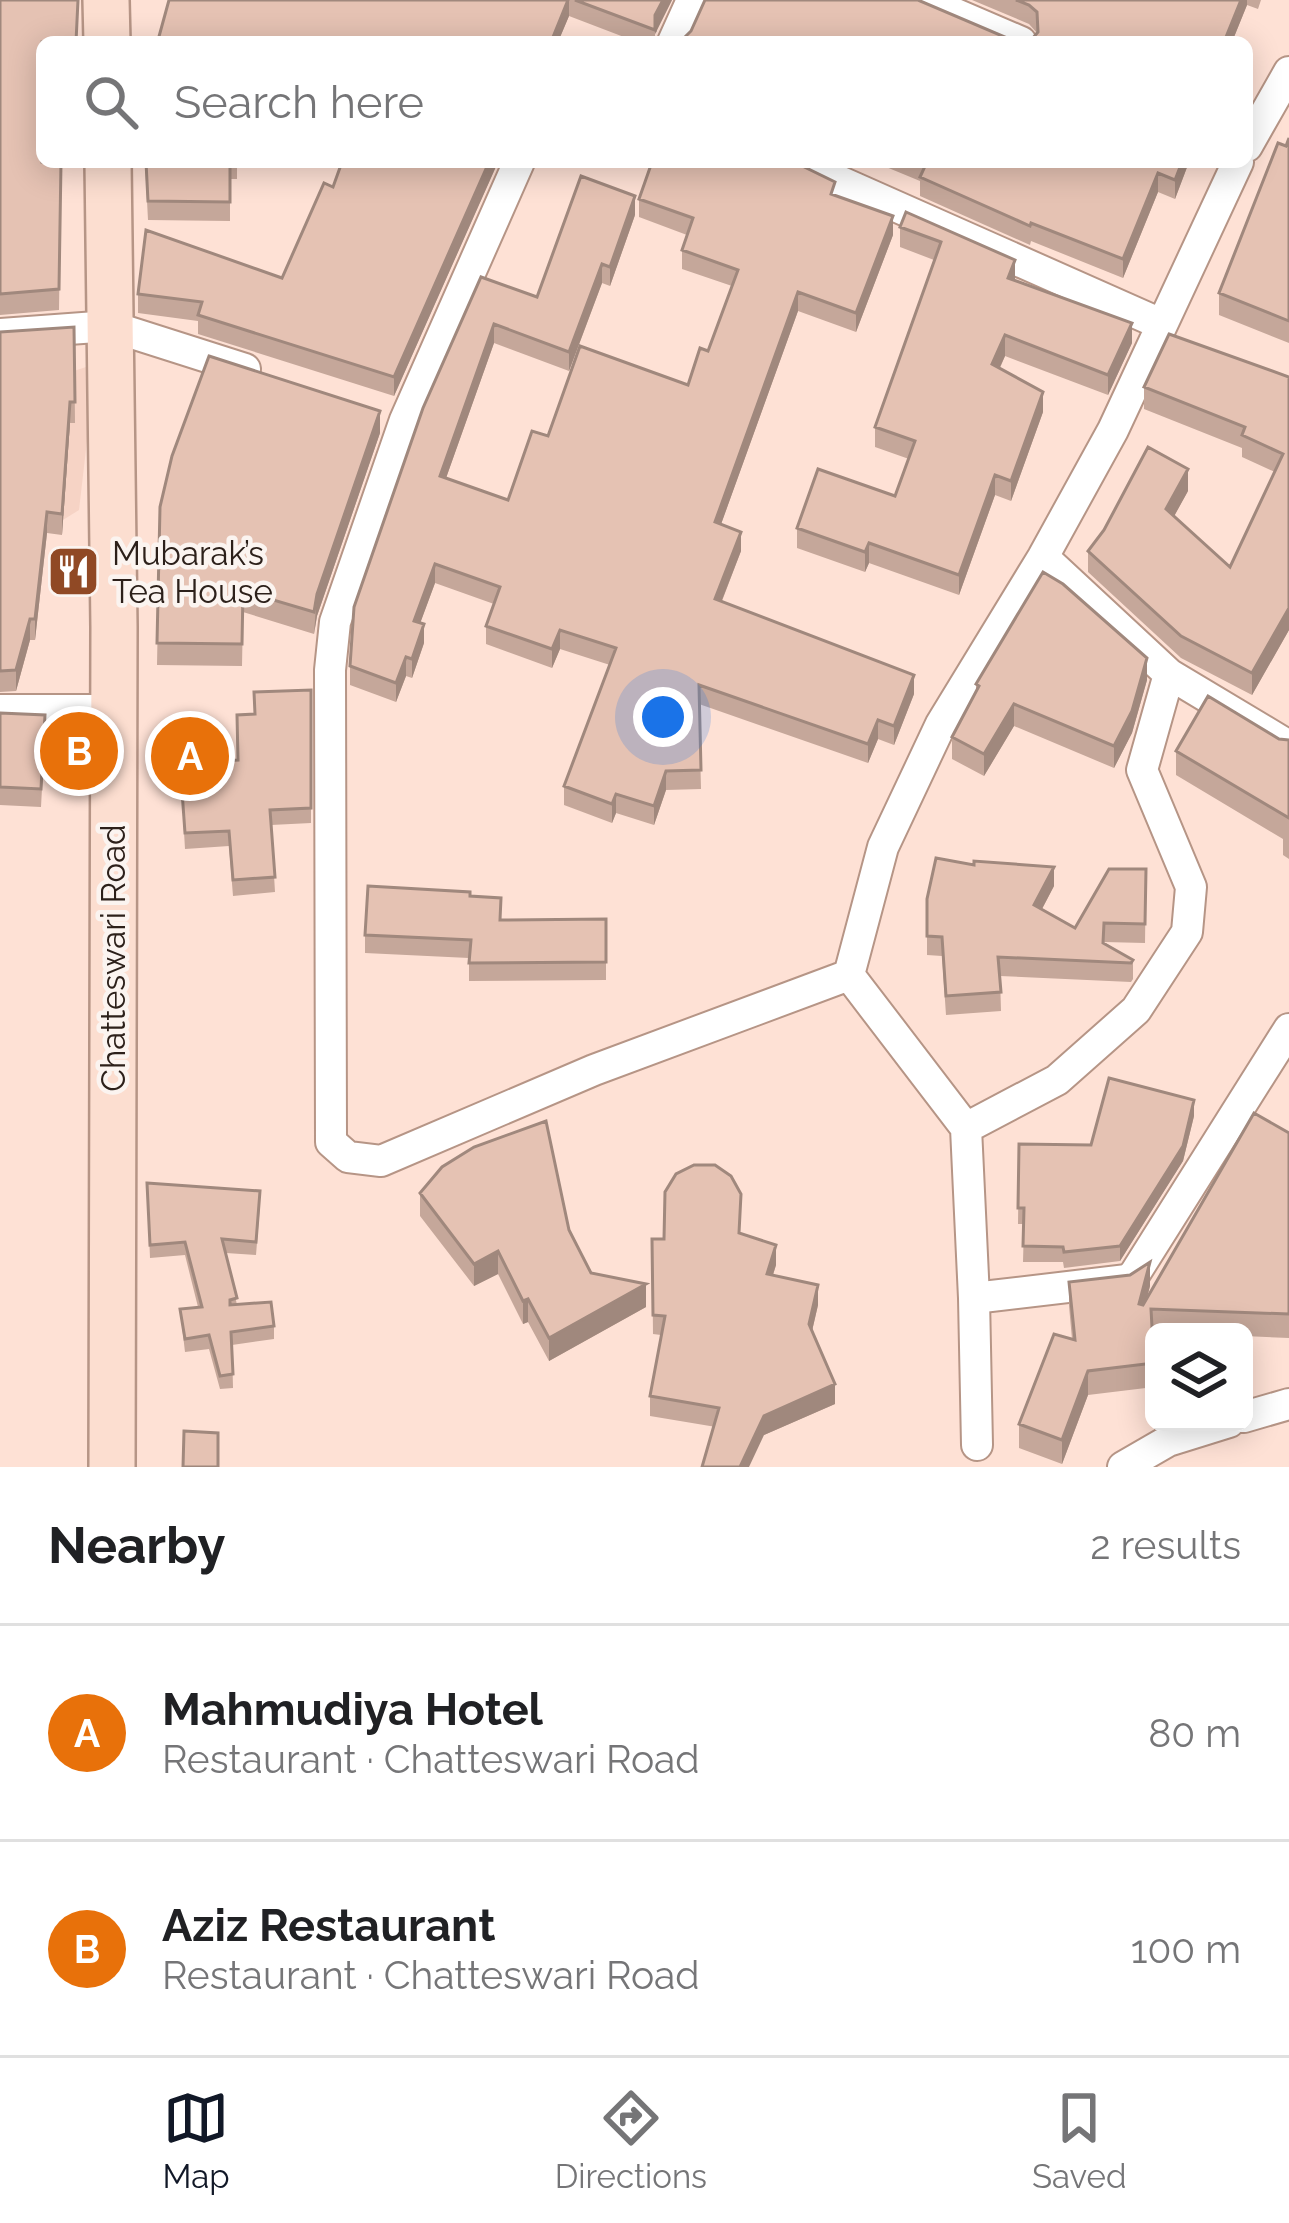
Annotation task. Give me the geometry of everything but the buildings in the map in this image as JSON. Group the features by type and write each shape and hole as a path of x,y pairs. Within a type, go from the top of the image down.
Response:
{"main road":[{"path":"106,0 107,36"},
{"name":"Chatteswari Road","path":"108,168 114,710 112,1467"}],"street":[{"path":"676,36 692,0"},
{"path":"923,0 1008,36"},
{"path":"1253,135 1289,72"},
{"path":"516,168 394,417 335,622 330,670 332,1142 348,1157 381,1161 594,1070 849,975"},
{"path":"810,168 1161,324"},
{"path":"849,975 883,847 941,724 1043,557 1113,430 1236,168"},
{"path":"0,334 110,326 269,377"},
{"path":"1043,557 1169,674 1289,746"},
{"path":"966,1128 1058,1081 1136,1010 1186,932 1191,887 1142,770 1169,674"},
{"path":"0,710 114,710"},
{"path":"849,975 966,1128 977,1445"},
{"path":"974,1298 1127,1280 1289,1029"},
{"path":"1253,1415 1289,1403"},
{"path":"1123,1467 1168,1441 1200,1431"}],"shaded area":[{"path":"86,367 88,432 79,510 42,533 8,393"}],"place":[{"name":"Mubarak’s Tea House","path":"73,572"},
{"name":"Aziz Restaurant","path":"79,751"},
{"name":"Mahmudiya Hotel","path":"190,756"}]}
